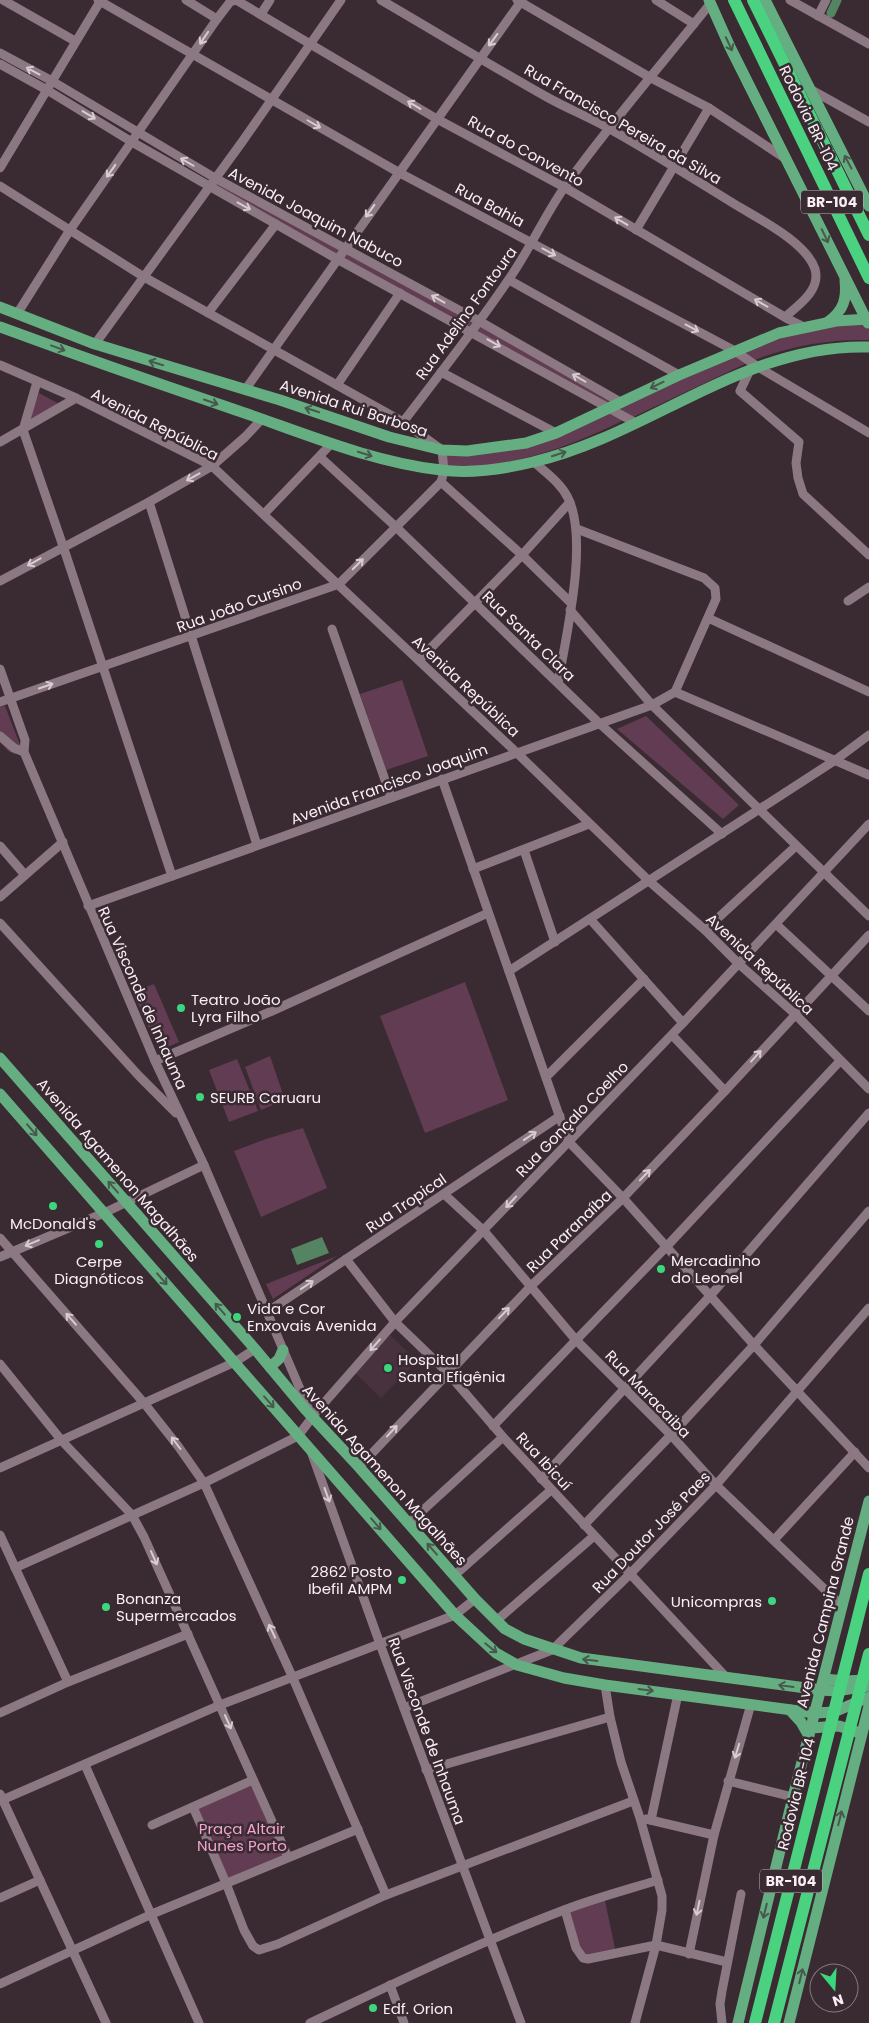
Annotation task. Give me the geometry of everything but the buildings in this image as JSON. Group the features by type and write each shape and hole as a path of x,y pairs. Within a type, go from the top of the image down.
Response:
{"highway":[{"name":"Rodovia BR-104","path":"734,0 869,278"},
{"name":"Rodovia BR-104","path":"753,0 869,235"},
{"name":"Rodovia BR-104","path":"755,2023 869,1574"},
{"name":"BR-104","path":"774,2023 869,1654"}],"main road":[{"path":"765,0 868,203"},
{"path":"709,2 868,321"},
{"path":"827,322 842,309 846,292 844,273"},
{"name":"Avenida Rui Barbosa","path":"0,306 95,344 340,420 388,438 442,450 466,452 526,443 556,433 679,375 779,333 827,322 868,321"},
{"path":"0,327 332,443 442,476 534,462 581,447 636,423 716,384 803,352 869,347"},
{"name":"Avenida Agamenon Magalhães","path":"0,1058 255,1349 312,1417 410,1523 475,1599 505,1629 524,1640 581,1658 821,1690 836,1691 869,1686"},
{"path":"0,1094 455,1615 496,1652 517,1665 564,1678 814,1713 834,1712 869,1697"},
{"path":"270,1367 279,1359 283,1350"},
{"name":"Avenida Campina Grande","path":"738,2023 841,1605 869,1501"},
{"path":"824,1679 845,1681 869,1679"},
{"path":"789,2023 869,1706"},
{"path":"790,1710 810,1732 840,1726 861,1734"}],"street":[{"path":"3,0 75,41"},
{"path":"0,168 100,0"},
{"name":"Rua Bahia","path":"100,0 398,172 735,351 754,369 869,432"},
{"path":"186,0 217,19"},
{"path":"17,314 70,230 217,19 230,2 234,0"},
{"name":"Rua do Convento","path":"234,0 311,43 437,119 564,187 804,327"},
{"path":"261,14 270,0"},
{"path":"95,344 342,0"},
{"name":"Rua Francisco Pereira da Silva","path":"382,0 548,97 675,166 765,221 792,241 815,268 816,279 812,290 785,317"},
{"path":"656,0 694,24"},
{"path":"790,0 869,44"},
{"path":"818,16 826,0"},
{"path":"245,390 344,247 520,1 651,78 709,108 788,160"},
{"name":"Rua Adelino Fontoura","path":"403,422 508,280 533,243 564,187 608,128 694,24 709,2"},
{"name":"Avenida Joaquim Nabuco","path":"0,53 52,81 137,134 215,178 479,321 622,403"},
{"name":"Avenida Joaquim Nabuco","path":"0,64 276,224 636,423"},
{"path":"808,88 869,122"},
{"path":"636,230 709,108"},
{"path":"0,186 144,277 403,422 442,450 442,476 522,554 570,607 652,705 869,916"},
{"path":"208,313 276,224"},
{"path":"508,280 679,375"},
{"path":"337,385 400,293"},
{"name":"Avenida República","path":"0,365 76,398 212,466 517,753 649,881 795,1014 869,1089"},
{"path":"754,369 740,391 799,442 796,463 803,494 869,555"},
{"path":"441,372 556,433"},
{"path":"37,382 23,430 172,876"},
{"path":"0,442 76,398"},
{"path":"0,581 149,502 212,466 262,419"},
{"path":"264,514 332,443"},
{"name":"Rua Santa Clara","path":"320,457 396,527 599,723 722,834"},
{"path":"534,462 557,483 570,502 577,529 577,550 570,607 558,682"},
{"name":"Rua João Cursino","path":"0,702 339,584 396,527 442,476"},
{"path":"149,502 257,845"},
{"path":"419,660 570,502"},
{"path":"577,529 704,578 715,588 716,599 675,692 869,775"},
{"path":"848,601 869,587"},
{"path":"708,618 869,692"},
{"path":"332,629 391,797"},
{"name":"Rua Visconde de Inhauma","path":"0,669 25,740 24,752 88,906 155,1061 204,1165 312,1417"},
{"name":"Avenida Francisco Joaquim","path":"88,906 652,705 675,692"},
{"path":"509,971 834,761 869,735"},
{"path":"0,736 14,748 24,752"},
{"path":"442,779 568,1141 623,1198 754,1345 869,1468"},
{"path":"473,869 589,824"},
{"name":"Rua Gonçalo Coelho","path":"298,1436 312,1417 395,1322 484,1232 568,1141 777,925 869,824"},
{"path":"0,897 62,842"},
{"path":"0,846 25,875"},
{"path":"705,930 796,846"},
{"path":"524,850 555,942"},
{"path":"155,1061 272,1011 488,912"},
{"path":"590,919 683,1023"},
{"path":"0,923 139,1076 181,1118"},
{"path":"777,925 832,974 869,1011"},
{"name":"Rua Paranaíba","path":"359,1467 447,1372 531,1286 623,1198 726,1091 869,935"},
{"path":"546,1077 644,979"},
{"path":"672,1035 726,1091"},
{"path":"494,1426 840,1061"},
{"path":"541,1479 710,1296 869,1113"},
{"name":"Rua Tropical","path":"267,1312 560,1116"},
{"path":"0,1258 104,1213 204,1165"},
{"name":"Rua Maracaiba","path":"444,1194 484,1232 575,1340 624,1388 716,1485 841,1605"},
{"path":"584,1525 754,1345 869,1211"},
{"path":"0,1238 144,1403 204,1483 292,1676 386,1895"},
{"name":"Rua Ibicuí","path":"346,1260 395,1322 447,1372 502,1437 726,1677"},
{"name":"Rua Doutor José Paes","path":"404,1708 552,1650 630,1574 716,1485 869,1308"},
{"path":"0,1468 234,1362 255,1349"},
{"path":"0,1364 44,1416 62,1441 132,1515 144,1537 288,1857"},
{"path":"15,1568 204,1483 298,1436"},
{"path":"410,1523 502,1437"},
{"name":"Rua Visconde de Inhauma","path":"310,1449 520,2023"},
{"path":"774,1540 855,1452"},
{"path":"456,1575 551,1490"},
{"path":"0,1535 68,1682"},
{"path":"496,1621 594,1536"},
{"path":"106,2023 1,1798 85,1765 220,1705 455,1615 475,1599"},
{"path":"0,1713 68,1682 188,1634"},
{"path":"605,1685 610,1718 662,1896 662,1910 656,1945 636,2023"},
{"path":"652,1820 678,1694"},
{"path":"689,1954 714,1835 751,1704"},
{"path":"426,1770 610,1718"},
{"path":"85,1765 200,2023"},
{"path":"152,1826 253,1780"},
{"path":"728,1781 793,1797"},
{"path":"193,1807 246,1935 259,1950 278,1944 386,1895 633,1800"},
{"path":"640,1818 714,1835"},
{"path":"0,1984 74,1952 152,1914 358,1829"},
{"path":"0,1898 40,1880"},
{"path":"310,2023 390,1985 565,1910 658,1880"},
{"path":"722,2023 720,2004 741,1894"},
{"path":"565,1910 576,1948 583,1958 588,1959 656,1945 727,1962"},
{"path":"390,1985 404,2023"}],"shaded area":[{"path":"322,1237 329,1253 297,1265 291,1249"},
{"name":"Hospital Santa Efigênia","path":"390,1335 417,1361 381,1398 354,1372"}],"green space":[{"path":"215,180 343,248 336,257 211,186"},
{"path":"345,250 478,321 472,330 339,258"},
{"path":"864,320 869,330 869,340 809,344 780,351 752,361 739,351 782,334"},
{"path":"479,324 621,403 610,408 474,331"},
{"path":"734,353 747,363 633,417 617,407"},
{"path":"39,393 61,405 27,423"},
{"path":"610,411 624,420 590,436 554,449 518,460 472,467 446,467 445,453 483,452"},
{"path":"402,680 428,756 386,770 360,694"},
{"path":"5,706 20,745 19,751 15,754 8,751 0,742 0,707"},
{"path":"646,716 739,805 723,819 617,729"},
{"path":"465,982 508,1100 425,1133 380,1016"},
{"path":"154,984 179,1042 159,1051 133,992"},
{"path":"270,1056 285,1100 261,1110 245,1067"},
{"path":"237,1059 258,1111 229,1122 209,1070"},
{"path":"303,1128 327,1188 261,1217 234,1151"},
{"path":"337,1256 273,1299 266,1284"},
{"name":"Praça Altair Nunes Porto","path":"253,1780 288,1857 226,1883 193,1807"},
{"path":"604,1896 616,1953 583,1958 565,1910"}],"waterway":[{"path":"831,13 837,0"}],"place":[{"name":"Teatro João Lyra Filho","path":"181,1008"},
{"name":"SEURB Caruaru","path":"200,1097"},
{"name":"McDonald's","path":"53,1206"},
{"name":"Cerpe Diagnóticos","path":"99,1244"},
{"name":"Mercadinho do Leonel","path":"661,1269"},
{"name":"Vida e Cor Enxovais Avenida","path":"237,1317"},
{"name":"Hospital Santa Efigênia","path":"388,1368"},
{"name":"2862 Posto Ibefil AMPM","path":"402,1580"},
{"name":"Unicompras","path":"772,1601"},
{"name":"Bonanza Supermercados","path":"106,1607"},
{"name":"Edf. Orion","path":"373,2008"}]}
